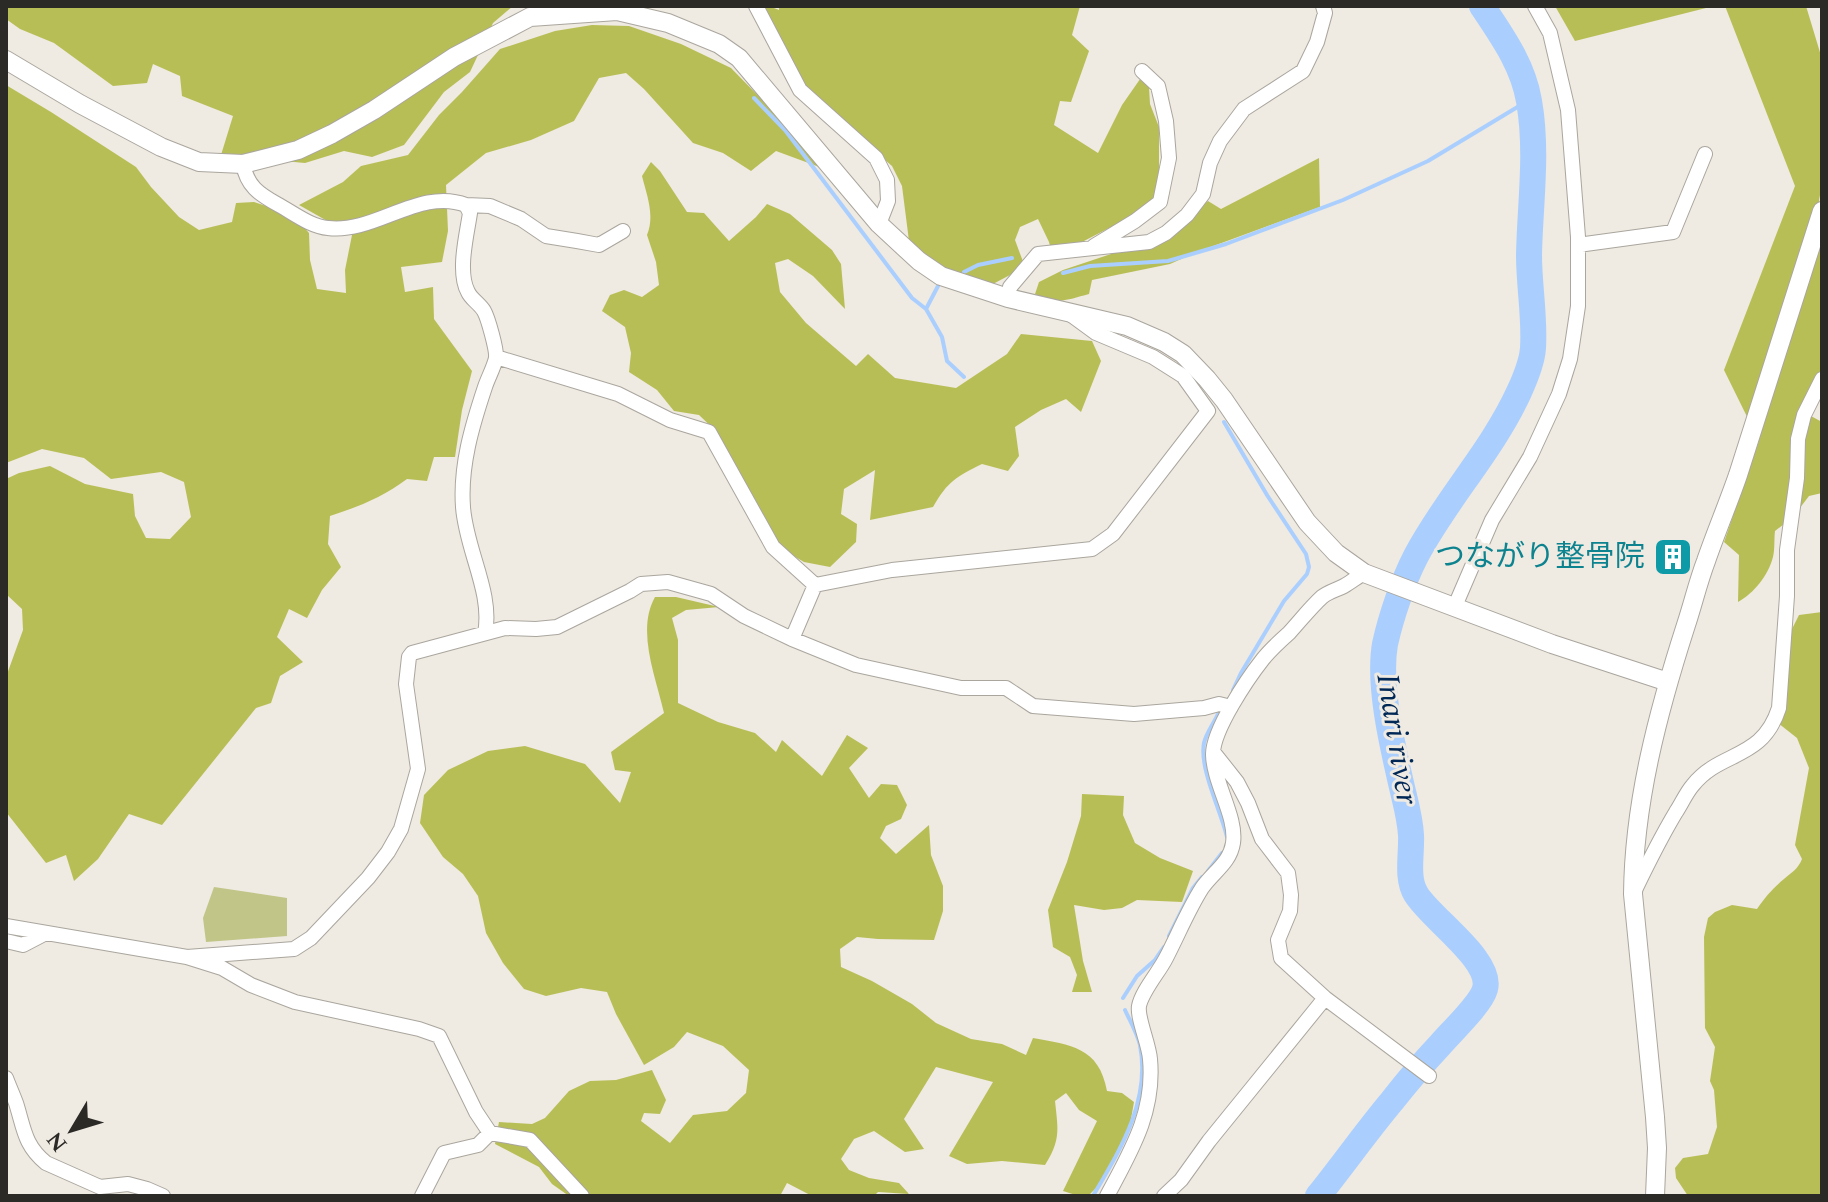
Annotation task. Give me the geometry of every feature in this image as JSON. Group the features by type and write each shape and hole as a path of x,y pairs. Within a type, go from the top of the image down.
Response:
{"main road":[{"path":"6,60 161,147 199,162 243,164 298,150 332,134 454,57 530,17 617,11 668,23 719,44 739,58 879,224 919,261 941,276 1008,298 1127,326 1183,354 1224,400 1313,530 1336,553 1364,573 1552,644 1668,682"},
{"path":"1655,1196 1655,1117 1633,894 1640,806 1668,682 1822,211"}],"street":[{"path":"756,6 800,90 876,158 887,180 888,201 879,224"},
{"path":"1008,298 1010,287 1038,254 1149,242 1166,233 1187,215 1203,194 1210,163 1220,141 1244,109 1303,71 1317,42 1325,13 1323,6"},
{"path":"1455,606 1492,520 1530,457 1559,394 1570,359 1578,306 1578,245 1568,110 1550,33 1535,6"},
{"path":"1090,248 1160,202 1169,158 1166,121 1158,86 1142,71"},
{"path":"1578,245 1673,232 1705,154"},
{"path":"243,164 246,180 264,197 328,229 346,228 422,205 451,200 466,205 490,206 521,219 546,236 599,245 623,231"},
{"path":"466,205 470,213 462,263 467,291 483,309 496,357 464,461 462,494 464,527 485,595 488,617 485,633"},
{"path":"815,585 892,570 1092,549 1113,534 1208,411 1183,376 1153,357 1096,333 1068,312"},
{"path":"496,357 618,394 670,420 709,432 773,547 815,585"},
{"path":"1633,894 1656,845 1693,784 1752,747 1774,724 1779,708 1787,550 1797,478 1798,439 1804,415 1822,379"},
{"path":"1107,1196 1138,1137 1147,1112 1152,1078 1149,1046 1139,1004 1204,884 1225,863 1234,840 1232,824 1214,771 1212,751 1216,740 1231,707 1264,658 1325,594 1364,573"},
{"path":"187,957 294,949 311,938 368,878 398,837 418,769 406,684 412,653 505,628 557,627 641,584 668,582 711,594 744,616 856,665 961,688 1006,688 1033,706 1134,714 1219,704 1231,707"},
{"path":"792,639 815,585"},
{"path":"1212,751 1237,782 1262,839 1288,873 1290,911 1278,940 1281,958 1325,998 1429,1076"},
{"path":"6,926 187,957 222,968 251,985 295,1002 439,1036 476,1112 490,1133 530,1140 582,1196"},
{"path":"6,941 23,945 46,933"},
{"path":"1164,1196 1181,1180 1325,998"},
{"path":"6,1078 28,1142 46,1163 100,1187 128,1184 163,1196"},
{"path":"422,1196 444,1153 478,1145 490,1133"}],"green space":[{"path":"6,6 513,6 493,23 470,72 444,92 404,145 372,157 344,151 305,163 221,155 233,116 182,96 180,76 153,64 147,83 113,86 54,43 20,29 6,19"},
{"path":"757,6 779,10 779,6 1080,6 1072,35 1089,51 1071,102 1060,101 1054,125 1098,153 1122,105 1145,72 1150,104 1159,127 1159,170 1155,195 1144,210 1053,257 1038,219 1020,227 1015,240 1025,267 991,285 947,273 909,241 902,186 892,166 796,79"},
{"path":"1555,6 1714,6 1575,41"},
{"path":"1725,6 1806,6 1822,59 1822,186 1819,200 1822,210 1822,394 1809,415 1822,422 1822,493 1809,496 1793,517 1775,531 1774,554 1768,571 1755,589 1738,602 1739,555 1724,542 1759,441 1724,370 1795,186"},
{"path":"592,25 629,26 681,44 731,68 822,168 776,151 751,171 723,153 693,143 626,73 599,78 574,121 531,140 486,153 446,185 448,231 442,262 401,267 405,292 433,287 434,319 472,371 455,457 434,457 427,481 407,479 370,501 330,516 328,544 341,567 322,590 307,618 289,609 277,637 303,662 280,676 271,703 256,708 162,825 129,814 98,859 74,881 66,855 46,863 6,812 6,677 23,630 22,609 6,594 6,479 50,466 85,484 133,494 135,516 146,538 170,539 191,517 184,482 161,472 111,479 84,458 42,449 6,463 6,85 136,167 179,217 199,230 232,222 236,203 254,202 293,215 309,233 310,260 317,289 346,293 345,270 352,235 299,205 343,182 361,166 408,155 439,115 500,49 555,31"},
{"path":"1319,158 1320,207 1170,264 1092,280 1089,294 1054,301 1035,294 1039,282 1063,270 1123,250 1192,213 1208,201 1221,209"},
{"path":"651,162 687,212 704,213 729,241 767,204 790,214 832,250 841,264 845,309 813,276 788,259 775,263 780,292 806,323 856,366 868,354 895,378 956,388 1007,354 1021,334 1092,341 1101,361 1081,412 1066,399 1041,410 1015,427 1019,456 1008,471 982,464 953,481 933,507 870,520 875,470 844,489 841,514 857,524 856,542 830,567 804,562 780,548 717,432 699,415 674,411 657,390 629,372 631,353 625,327 602,311 610,295 624,290 642,297 659,285 656,262 647,235 650,213 642,176"},
{"path":"655,597 676,597 719,607 686,610 672,618 678,640 678,703 718,722 755,733 776,752 782,740 822,776 847,735 868,748 849,768 869,798 881,784 897,785 907,805 901,819 886,826 880,838 896,854 929,825 931,855 943,886 943,911 934,940 857,937 840,949 841,967 912,1004 936,1023 971,1039 1002,1044 1026,1055 1033,1038 1071,1046 1097,1065 1107,1091 1122,1093 1134,1102 1130,1125 1102,1182 1088,1196 1063,1191 1097,1121 1079,1110 1066,1093 1055,1101 1057,1134 1045,1165 1002,1161 967,1164 949,1156 993,1082 936,1067 904,1119 924,1149 905,1152 874,1131 854,1139 841,1159 849,1170 869,1178 899,1183 909,1194 878,1192 874,1196 812,1196 787,1183 780,1196 569,1196 552,1184 539,1167 495,1144 499,1122 532,1124 545,1118 569,1091 590,1081 616,1080 652,1070 666,1100 660,1114 644,1113 641,1121 670,1143 693,1115 727,1111 746,1093 749,1070 723,1046 687,1032 674,1047 644,1065 607,992 581,988 546,996 524,989 503,963 486,933 478,896 463,874 443,857 420,823 424,795 448,770 488,751 525,746 585,764 620,803 631,772 615,770 611,752 664,713 647,639 647,624"},
{"path":"1822,612 1822,1196 1688,1196 1676,1178 1675,1168 1683,1158 1708,1154 1717,1127 1714,1090 1710,1081 1715,1047 1705,1028 1704,937 1708,918 1732,905 1757,909 1802,859 1795,845 1809,768 1797,738 1778,723 1789,635 1799,615"},
{"path":"1082,794 1124,796 1123,815 1135,843 1160,858 1193,871 1182,902 1137,900 1122,908 1104,910 1074,905 1083,961 1092,992 1072,992 1077,975 1070,957 1053,947 1048,910 1081,816"},
{"path":"214,887 287,898 287,936 206,942 203,918"}],"waterway":[{"name":"Inari river","path":"1318,1196 1409,1080 1472,1010 1485,989 1480,965 1423,904 1413,888 1410,822 1390,732 1383,677 1385,644 1411,566 1508,414 1526,376 1532,354 1529,255 1532,120 1517,63 1482,6"},
{"path":"754,98 785,130 912,298 926,309"},
{"path":"1063,273 1090,266 1168,261 1226,244 1343,200 1428,161 1529,100"},
{"path":"964,272 978,265 1012,258"},
{"path":"938,286 926,309 942,337 947,361 964,377"},
{"path":"1224,422 1306,554 1309,567 1307,574 1284,601 1233,690"},
{"path":"1218,714 1205,739 1203,753 1207,777 1227,837"},
{"path":"1208,871 1222,853"},
{"path":"1169,936 1193,888 1202,877"},
{"path":"1123,998 1137,976 1164,947"},
{"path":"1093,1196 1123,1143 1141,1086 1140,1045 1125,1010"}],"place":[{"name":"つながり整骨院","path":"1673,557"}]}
